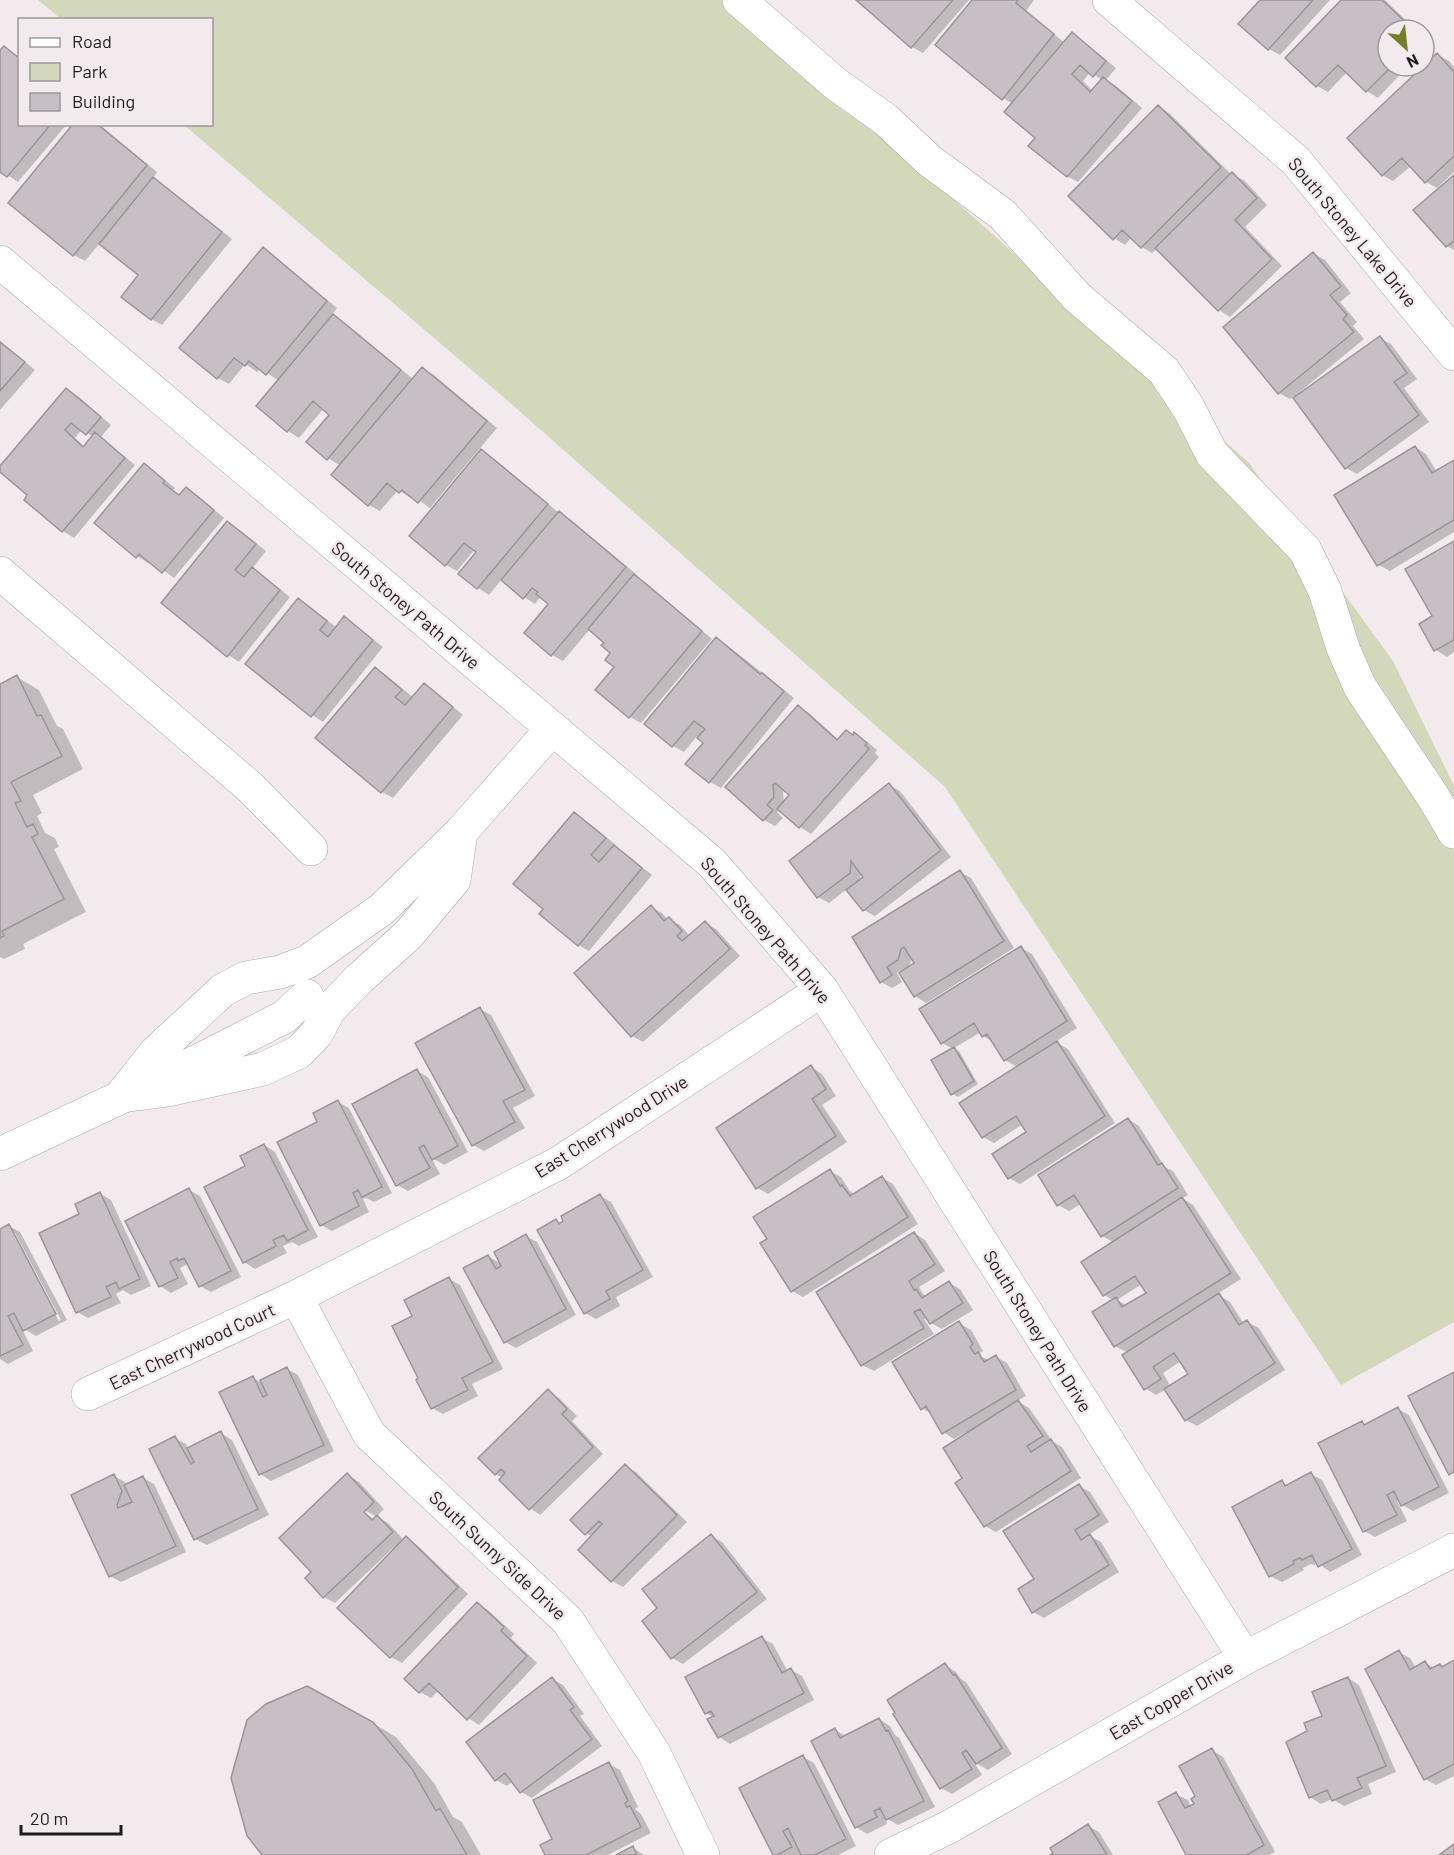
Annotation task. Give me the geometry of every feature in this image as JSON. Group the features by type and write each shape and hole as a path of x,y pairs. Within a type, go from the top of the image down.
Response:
{"street":[{"path":"739,0 836,84 885,119 930,161 1003,215 1077,297 1164,371 1188,407 1212,454 1305,550 1325,591 1343,648 1360,687 1454,832"},
{"name":"South Stoney Lake Drive","path":"1109,0 1296,161 1454,354"},
{"name":"South Stoney Path Drive","path":"0,262 712,863 822,990 1245,1658"},
{"path":"0,573 251,788 311,849"},
{"path":"121,1096 155,1053 223,990 246,978 280,972 307,962 382,909 461,831 552,729"},
{"path":"0,1154 198,1061 284,1017 318,1003 359,979 408,935 454,880 461,831"},
{"path":"292,968 318,1003"},
{"name":"East Cherrywood Drive","path":"296,1297 559,1163 822,990"},
{"name":"East Cherrywood Court","path":"88,1394 296,1297"},
{"name":"South Sunny Side Drive","path":"296,1297 369,1434 568,1621 654,1753 703,1855"},
{"name":"East Copper Drive","path":"891,1855 949,1827 1245,1658 1454,1550"}],"green space":[{"path":"38,0 730,0 1249,463 1393,661 1454,786 1454,1322 1341,1385 945,787 508,401 185,126 213,126 213,18 60,18"}],"building":[{"path":"856,0 953,0 911,48"},
{"path":"972,0 1018,0 1016,3 1054,34 1002,100 935,45"},
{"path":"1260,0 1313,0 1268,50 1238,24"},
{"path":"1341,0 1382,0 1401,18 1376,18 1376,78 1380,78 1366,92 1338,65 1316,87 1285,58"},
{"path":"1072,32 1106,61 1093,77 1080,65 1072,74 1090,92 1103,77 1132,101 1067,177 1028,146 1035,138 1004,112"},
{"path":"4,46 18,57 18,126 49,126 7,177 0,172 0,50"},
{"path":"1436,54 1454,72 1454,156 1425,183 1402,158 1382,176 1347,138 1411,78 1436,78"},
{"path":"1158,105 1221,167 1141,248 1122,230 1113,240 1068,196"},
{"path":"71,126 99,126 147,165 73,256 8,203"},
{"path":"1232,172 1257,198 1235,220 1272,259 1218,311 1155,248"},
{"path":"1454,175 1454,241 1446,247 1413,210"},
{"path":"153,177 222,232 151,320 121,297 138,275 99,244"},
{"path":"263,247 327,301 266,375 249,361 245,366 234,358 217,379 179,348"},
{"path":"1313,252 1341,286 1330,295 1347,315 1343,319 1354,332 1278,394 1223,327"},
{"path":"333,314 401,370 327,460 306,442 329,415 313,401 287,432 256,406"},
{"path":"1380,336 1407,373 1394,382 1419,415 1345,469 1293,398"},
{"path":"0,342 25,362 0,391"},
{"path":"422,367 487,421 418,503 402,490 399,493 387,483 368,506 331,475"},
{"path":"66,388 101,417 86,435 71,423 65,430 83,447 95,432 125,458 62,532 24,500 27,495 0,472 0,466"},
{"path":"1415,446 1432,473 1454,460 1454,520 1377,566 1334,495"},
{"path":"481,449 548,504 477,589 458,574 476,552 464,543 445,566 409,536"},
{"path":"144,463 165,481 163,483 179,495 186,487 214,510 162,573 139,554 136,558 94,523"},
{"path":"559,511 626,567 551,656 524,633 548,604 532,588 523,599 501,580"},
{"path":"227,521 256,544 235,570 244,577 252,567 280,590 227,657 161,603"},
{"path":"1454,541 1454,640 1434,651 1419,624 1432,616 1405,569"},
{"path":"634,574 702,631 629,718 595,690 614,667 605,660 610,653 601,645 604,643 588,629"},
{"path":"298,598 327,621 320,630 328,637 344,616 373,640 311,717 245,664"},
{"path":"716,637 784,691 709,783 685,764 703,743 697,738 705,729 694,721 672,747 644,724"},
{"path":"375,667 402,690 395,697 405,705 424,683 453,707 381,793 315,738"},
{"path":"17,675 37,716 41,715 62,756 11,782 21,801 15,803 27,827 33,824 38,834 32,837 64,899 2,931 4,936 0,938 0,684"},
{"path":"798,705 837,740 846,730 853,735 854,732 867,743 865,745 869,749 799,828 777,809 789,795 775,783 773,785 774,797 767,805 773,810 763,821 725,787"},
{"path":"889,783 941,850 863,911 846,890 863,877 851,861 850,873 817,898 789,861"},
{"path":"574,812 606,838 591,855 599,862 614,845 642,868 578,946 539,914 543,909 513,884"},
{"path":"960,870 1004,941 914,997 899,973 914,963 904,947 901,949 898,960 887,967 892,975 880,983 852,937"},
{"path":"651,905 664,921 669,917 682,931 677,936 682,941 705,921 730,949 631,1037 574,973"},
{"path":"1021,946 1067,1021 1004,1061 987,1034 982,1037 974,1023 941,1044 919,1009"},
{"path":"480,1007 525,1090 503,1101 515,1122 472,1146 415,1043"},
{"path":"1057,1041 1105,1116 1008,1179 992,1154 1026,1132 1016,1116 982,1138 959,1103"},
{"path":"954,1047 974,1081 951,1095 931,1060"},
{"path":"811,1065 826,1089 812,1099 836,1136 756,1189 716,1128"},
{"path":"417,1069 458,1146 432,1160 424,1145 419,1148 430,1168 396,1186 352,1104"},
{"path":"338,1100 382,1187 362,1197 358,1190 353,1193 359,1206 320,1226 277,1142 317,1122 313,1113"},
{"path":"1128,1118 1158,1165 1162,1163 1178,1188 1101,1237 1074,1195 1057,1206 1038,1175"},
{"path":"264,1144 308,1230 287,1241 284,1235 273,1240 276,1246 243,1263 204,1187 245,1166 240,1156"},
{"path":"830,1169 840,1186 842,1185 850,1196 882,1176 908,1217 791,1292 760,1243 767,1239 753,1217"},
{"path":"189,1188 231,1271 199,1287 184,1258 178,1261 177,1258 170,1262 178,1278 159,1287 125,1221"},
{"path":"100,1192 140,1279 119,1289 116,1282 106,1287 111,1297 76,1313 39,1233 79,1214 75,1204"},
{"path":"600,1194 643,1270 606,1291 610,1299 584,1314 537,1230 556,1219 559,1224 563,1221 561,1216"},
{"path":"1182,1197 1231,1273 1114,1347 1092,1312 1116,1297 1122,1307 1146,1293 1135,1276 1103,1296 1081,1262"},
{"path":"9,1224 56,1314 23,1331 14,1313 8,1316 23,1345 0,1356 0,1229"},
{"path":"914,1232 935,1264 909,1281 914,1290 916,1289 922,1298 949,1281 963,1303 930,1324 920,1309 914,1312 924,1328 861,1366 816,1292"},
{"path":"526,1234 566,1309 504,1343 463,1268 488,1255 496,1269 501,1266 494,1252"},
{"path":"449,1277 493,1362 462,1378 468,1390 431,1409 392,1326 412,1316 404,1300"},
{"path":"1219,1293 1239,1325 1247,1320 1275,1363 1185,1421 1164,1389 1188,1374 1174,1353 1153,1367 1161,1379 1144,1390 1122,1355"},
{"path":"959,1321 973,1344 970,1347 975,1354 978,1352 984,1362 996,1355 1016,1390 942,1434 926,1406 921,1410 892,1362"},
{"path":"287,1367 324,1445 259,1475 219,1392 253,1376 263,1397 267,1395 260,1380"},
{"path":"1454,1372 1454,1472 1449,1475 1408,1396"},
{"path":"548,1389 567,1409 562,1414 593,1447 529,1510 499,1480 505,1473 501,1469 495,1475 478,1458"},
{"path":"1018,1400 1043,1436 1027,1446 1031,1452 1051,1439 1071,1471 984,1527 955,1483 962,1478 943,1448"},
{"path":"1398,1407 1439,1487 1401,1506 1394,1491 1387,1495 1397,1515 1363,1532 1318,1443 1362,1421 1364,1425"},
{"path":"221,1431 258,1509 194,1540 149,1449 175,1436 191,1464 194,1462 187,1448"},
{"path":"625,1464 677,1515 611,1582 578,1550 602,1524 599,1521 585,1535 570,1520"},
{"path":"1311,1472 1352,1549 1318,1567 1312,1555 1302,1560 1300,1558 1293,1561 1294,1564 1269,1577 1232,1507 1282,1480 1285,1486"},
{"path":"347,1473 374,1502 364,1512 372,1520 377,1515 393,1532 323,1598 305,1578 311,1572 279,1538"},
{"path":"114,1474 122,1491 118,1508 132,1502 124,1485 143,1476 176,1546 109,1577 71,1495"},
{"path":"1079,1484 1099,1515 1075,1530 1081,1540 1090,1534 1109,1565 1032,1613 1018,1589 1034,1579 1003,1531"},
{"path":"711,1534 757,1592 671,1659 642,1621 657,1608 642,1589"},
{"path":"406,1536 458,1587 390,1658 337,1608"},
{"path":"477,1602 504,1627 501,1631 527,1656 467,1720 429,1683 419,1693 404,1679"},
{"path":"762,1636 782,1673 791,1668 804,1693 718,1738 707,1719 714,1716 711,1711 705,1714 685,1677"},
{"path":"1399,1650 1410,1670 1425,1661 1430,1669 1440,1664 1442,1667 1454,1660 1454,1764 1424,1780 1365,1669"},
{"path":"945,1663 953,1675 955,1674 1002,1748 976,1764 966,1750 962,1753 972,1769 940,1789 893,1714 895,1713 887,1700"},
{"path":"552,1677 574,1707 570,1710 592,1739 520,1793 505,1773 495,1781 466,1742"},
{"path":"1348,1677 1386,1766 1357,1778 1362,1788 1332,1801 1327,1790 1309,1798 1286,1742 1307,1731 1304,1723 1322,1716 1312,1692"},
{"path":"307,1686 373,1722 412,1769 436,1811 440,1808 467,1855 262,1855 247,1836 231,1778 247,1720 266,1704"},
{"path":"879,1718 886,1731 888,1730 924,1801 886,1820 880,1808 874,1811 877,1817 855,1828 811,1741 835,1728 840,1738"},
{"path":"1212,1748 1264,1845 1247,1855 1186,1855 1158,1802 1176,1792 1185,1808 1194,1804 1191,1799 1195,1796 1179,1766"},
{"path":"803,1755 846,1839 815,1855 801,1855 788,1828 783,1831 792,1847 773,1855 739,1788"},
{"path":"609,1762 628,1801 625,1803 627,1807 630,1806 641,1827 586,1855 545,1855 540,1845 552,1839 533,1800"},
{"path":"1088,1824 1107,1855 1050,1855 1053,1853 1050,1848"},
{"path":"1454,1844 1454,1855 1439,1855"},
{"path":"633,1846 637,1855 616,1855"}]}
